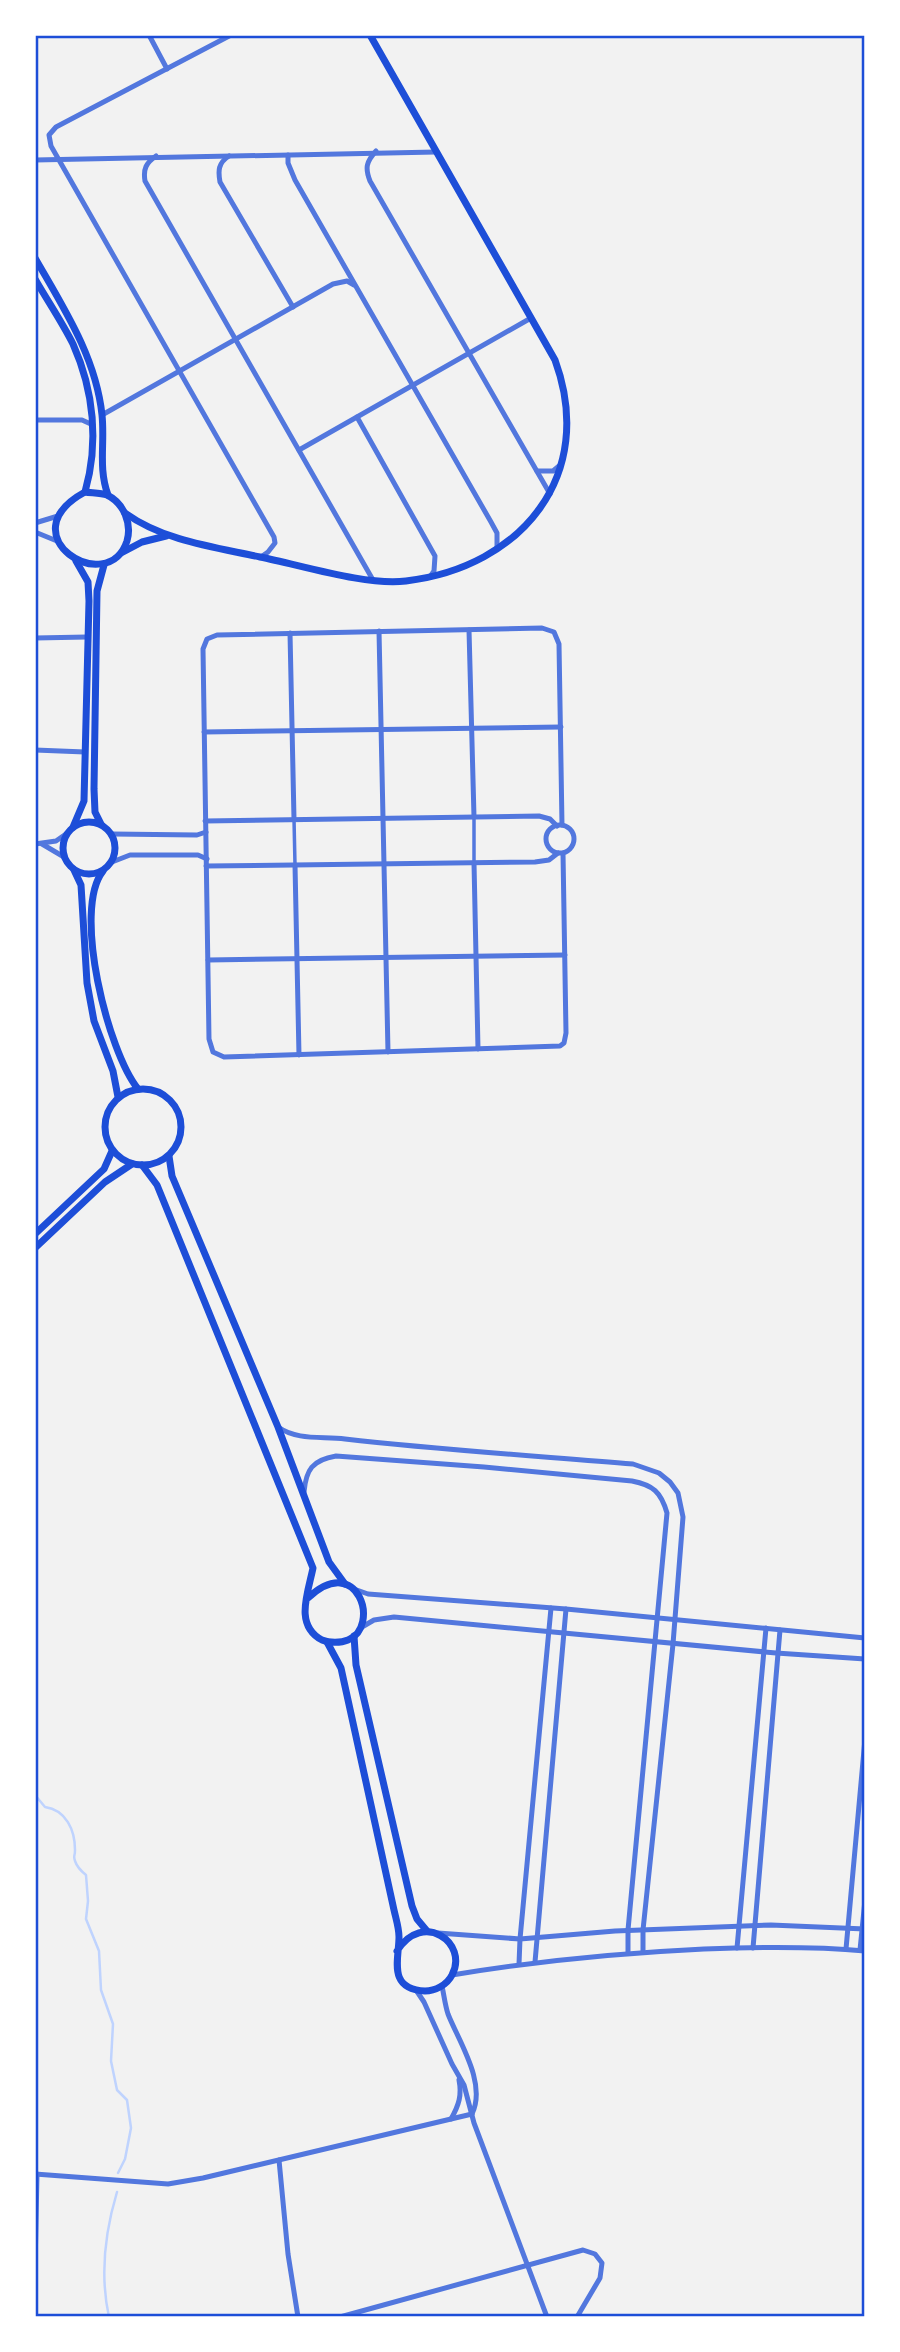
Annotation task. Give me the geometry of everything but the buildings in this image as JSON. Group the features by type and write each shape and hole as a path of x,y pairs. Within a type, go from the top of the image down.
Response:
{"main road":[{"path":"35,258 74,327 94,374 102,415 101,467 107,495 125,513 166,536 373,580 406,581 430,577 461,568 496,551 529,524 550,494 561,464 567,432 565,395 555,360 370,35"},
{"path":"35,279 72,344 85,378 93,425 93,465 85,492"},
{"path":"73,827 83,801 88,582 76,561 57,541 55,528 58,516 71,500 85,492 107,495"},
{"path":"125,513 129,533 126,545 104,565 97,591 95,813 101,824 112,834 116,850 112,862 95,880 92,896 98,981 112,1038 124,1068 138,1089"},
{"path":"119,553 142,542 166,536"},
{"path":"76,561 104,565"},
{"path":"101,824 86,821 73,827 66,834 62,848 64,857 81,885 87,983 94,1021 113,1071 118,1097"},
{"path":"74,870 92,874 103,871"},
{"path":"138,1089 157,1092 168,1099 177,1110 181,1131 179,1142 169,1156 152,1164 132,1164 113,1151 107,1140 106,1122 109,1110 118,1097 138,1089"},
{"path":"35,1234 104,1169 113,1151"},
{"path":"142,1165 159,1189 313,1568 304,1609 306,1624 314,1636 327,1642 347,1641 362,1627 365,1606 354,1589 346,1584 329,1562 278,1427 172,1176 169,1156"},
{"path":"35,1248 105,1182 132,1164"},
{"path":"308,1598 321,1585 332,1582 346,1584"},
{"path":"354,1636 356,1665 412,1906 417,1919 427,1931"},
{"path":"327,1642 341,1668 397,1923 399,1937 397,1951 396,1962 398,1974 405,1984 416,1990 429,1991 442,1986 452,1975 456,1959 450,1944 438,1933 414,1933 404,1940 397,1951"}],"street":[{"path":"149,35 167,69"},
{"path":"231,35 56,127 49,135 51,146 274,537 272,548 261,557"},
{"path":"376,151 369,159 366,169 370,181 550,494"},
{"path":"35,160 376,151 436,152"},
{"path":"288,155 288,163 295,180 497,533 499,544 496,551"},
{"path":"156,156 147,162 143,172 145,181 373,580"},
{"path":"229,156 220,164 220,182 293,307"},
{"path":"102,415 339,281 347,281 356,286"},
{"path":"299,450 531,318"},
{"path":"357,417 435,556 434,571 430,577"},
{"path":"35,420 82,420 93,425"},
{"path":"537,471 553,471 561,464"},
{"path":"35,523 58,516"},
{"path":"35,532 57,541"},
{"path":"559,825 559,644 554,632 542,628 469,629 217,635 207,639 203,649 205,821 209,1039 214,1052 224,1057 551,1047 565,1043 565,955 560,853"},
{"path":"469,629 478,1049"},
{"path":"379,631 388,1052"},
{"path":"290,633 299,1055"},
{"path":"35,638 87,637"},
{"path":"204,732 561,727"},
{"path":"35,750 85,751"},
{"path":"205,821 539,816 570,830 574,839 571,848 544,862 206,866"},
{"path":"559,825 548,832 546,840 549,847 560,853"},
{"path":"112,834 197,835 206,832"},
{"path":"38,844 56,841 66,834"},
{"path":"38,844 64,857"},
{"path":"112,862 130,855 198,855 206,859"},
{"path":"208,960 565,955"},
{"path":"278,1427 300,1437 327,1436 407,1446 633,1464 659,1473 678,1493 683,1517 643,1952"},
{"path":"304,1495 306,1475 314,1464 335,1456 484,1467 648,1484 657,1491 667,1513 628,1952"},
{"path":"354,1589 368,1594 566,1609 865,1638"},
{"path":"519,1964 551,1608"},
{"path":"535,1962 566,1609"},
{"path":"362,1627 374,1620 394,1617 673,1644 865,1659"},
{"path":"737,1948 766,1628"},
{"path":"753,1948 780,1630"},
{"path":"846,1950 865,1739"},
{"path":"452,1975 519,1964 628,1952 737,1948 862,1951 865,1900"},
{"path":"438,1933 520,1939 628,1930 739,1926 864,1929"},
{"path":"442,1986 448,2013 469,2057 477,2103 472,2114"},
{"path":"416,1990 464,2085 472,2114 547,2317"},
{"path":"458,2073 471,2068"},
{"path":"451,2119 460,2103 458,2073"},
{"path":"35,2269 36,2174 167,2184 203,2178 472,2114"},
{"path":"279,2160 288,2254 298,2317"},
{"path":"340,2317 583,2250 595,2254 602,2263 600,2278 577,2317"}],"waterway":[{"path":"35,1795 45,1807 59,1812 68,1822 75,1843 75,1861 86,1875 86,1919 99,1951 101,1990 113,2024 111,2061 117,2090 127,2100 131,2128 125,2159 118,2173"},
{"path":"109,2317 105,2254 117,2192"}]}
